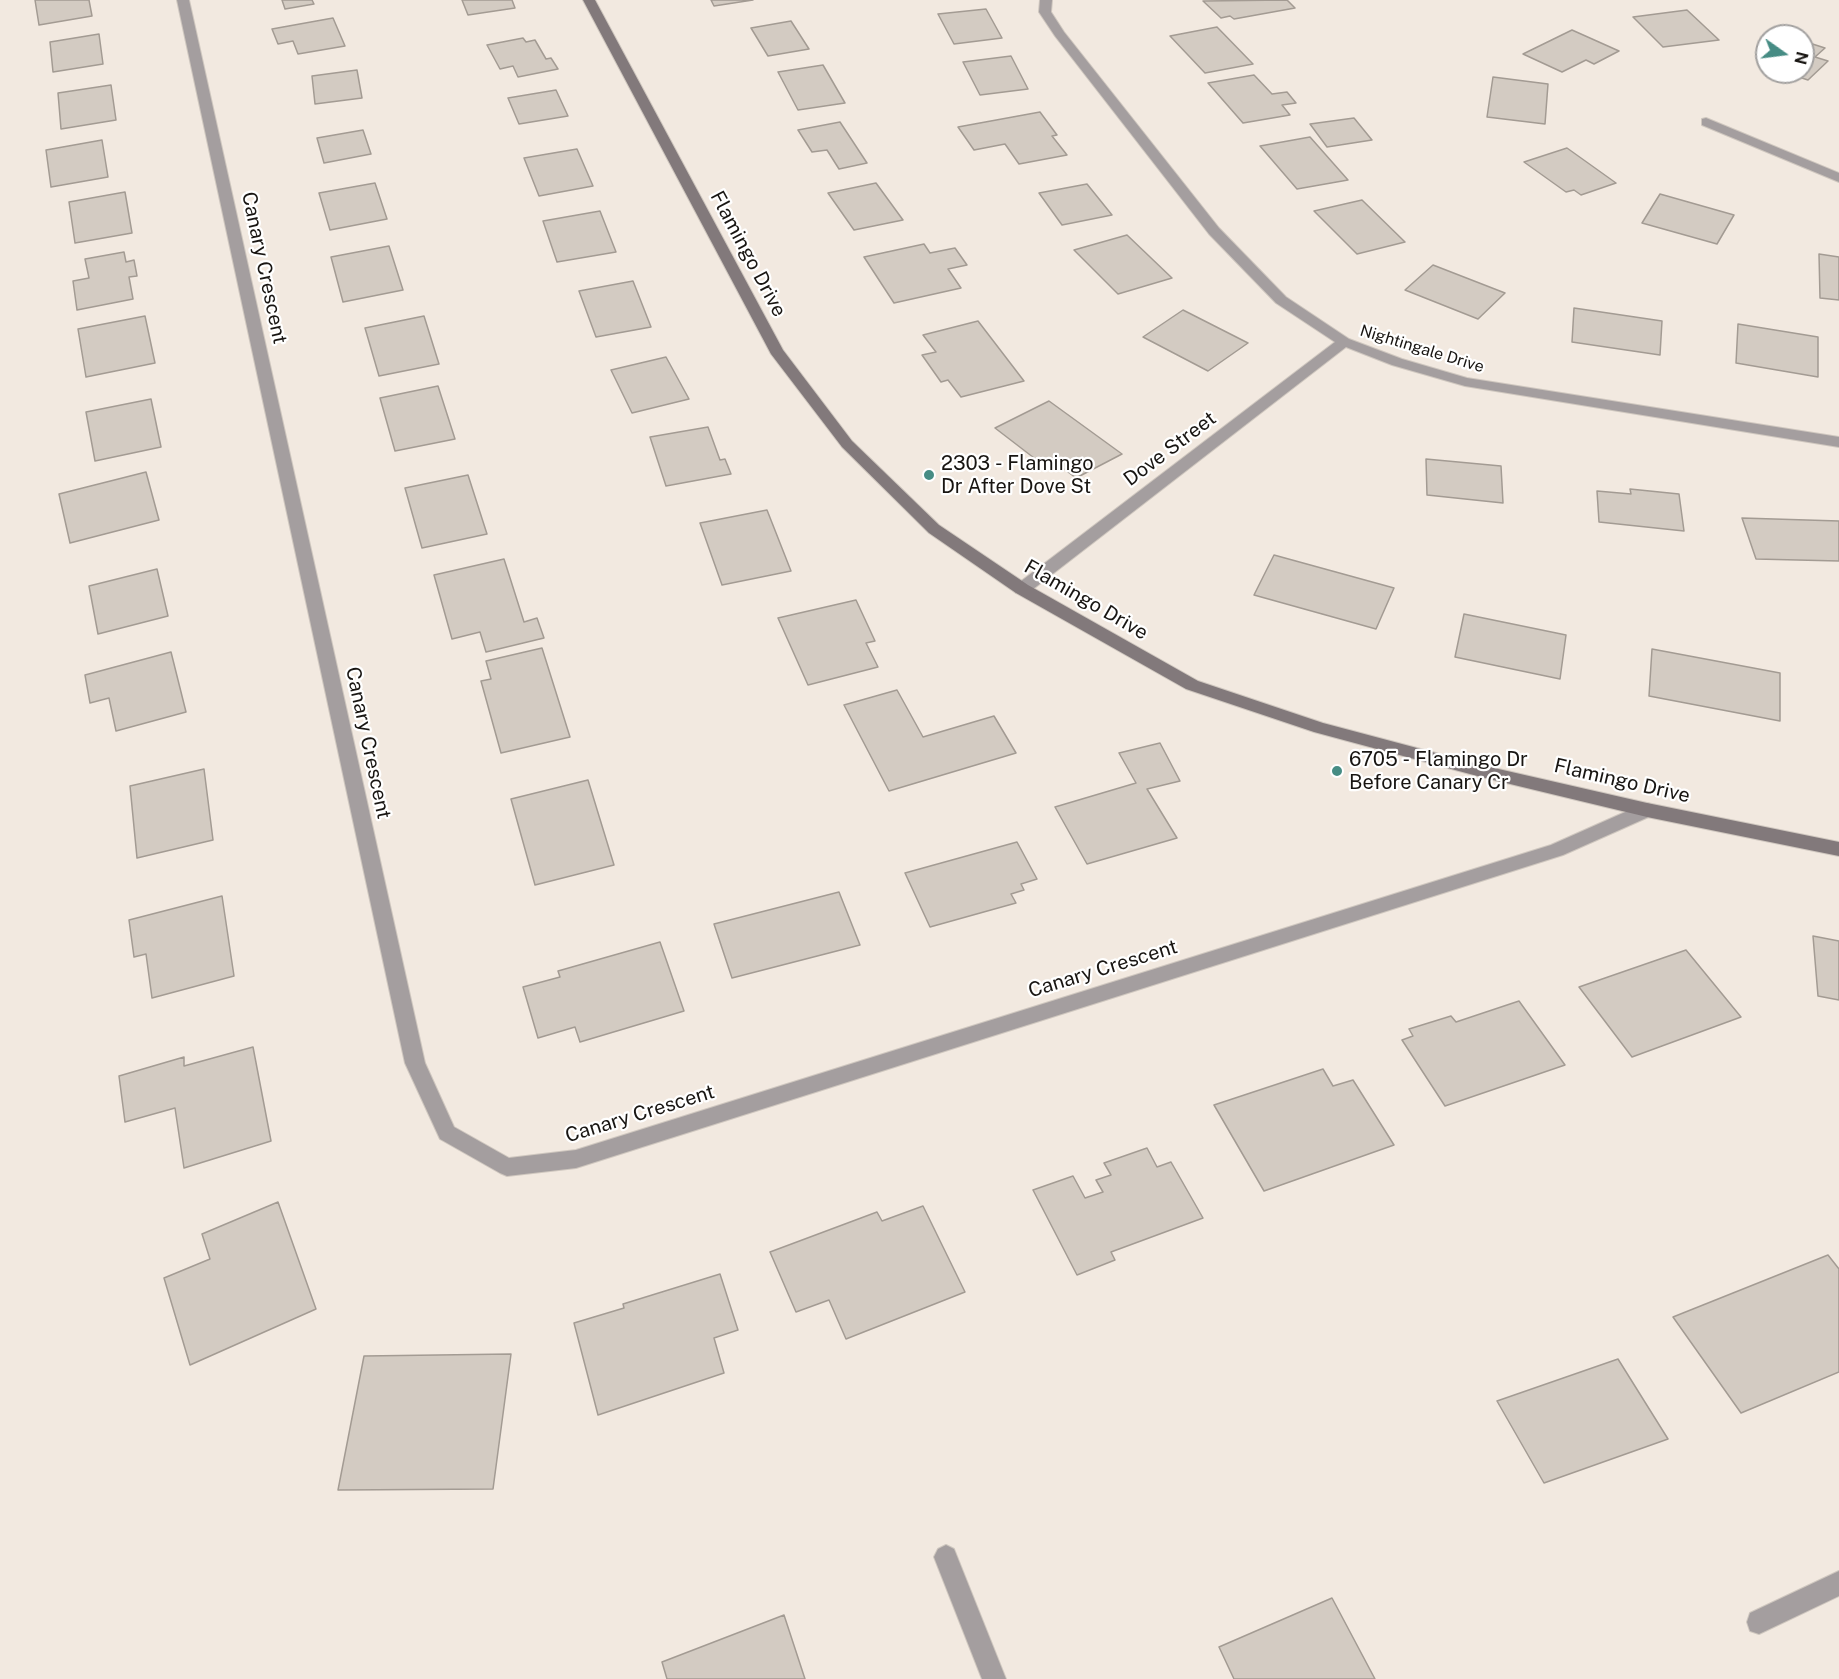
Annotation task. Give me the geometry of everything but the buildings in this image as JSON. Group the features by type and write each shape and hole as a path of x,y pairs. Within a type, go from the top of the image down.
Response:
{"street":[{"name":"Canary Crescent","path":"183,0 415,1063 447,1133 507,1167 576,1158 599,1151 1557,850 1647,810"},
{"name":"Flamingo Drive","path":"589,0 776,351 847,444 934,529 1022,589 1192,685 1320,728 1481,771 1647,810 1839,849"},
{"name":"Nightingale Drive","path":"1046,0 1045,12 1059,34 1214,231 1281,300 1344,342 1397,362 1465,382 1839,442"},
{"path":"1706,122 1839,178"},
{"name":"Dove Street","path":"1022,589 1344,342"},
{"path":"946,1557 994,1679"},
{"path":"1759,1622 1839,1583"}],"place":[{"name":"2303 - Flamingo Dr After Dove St","path":"929,475"},
{"name":"6705 - Flamingo Dr Before Canary Cr","path":"1337,771"}]}
